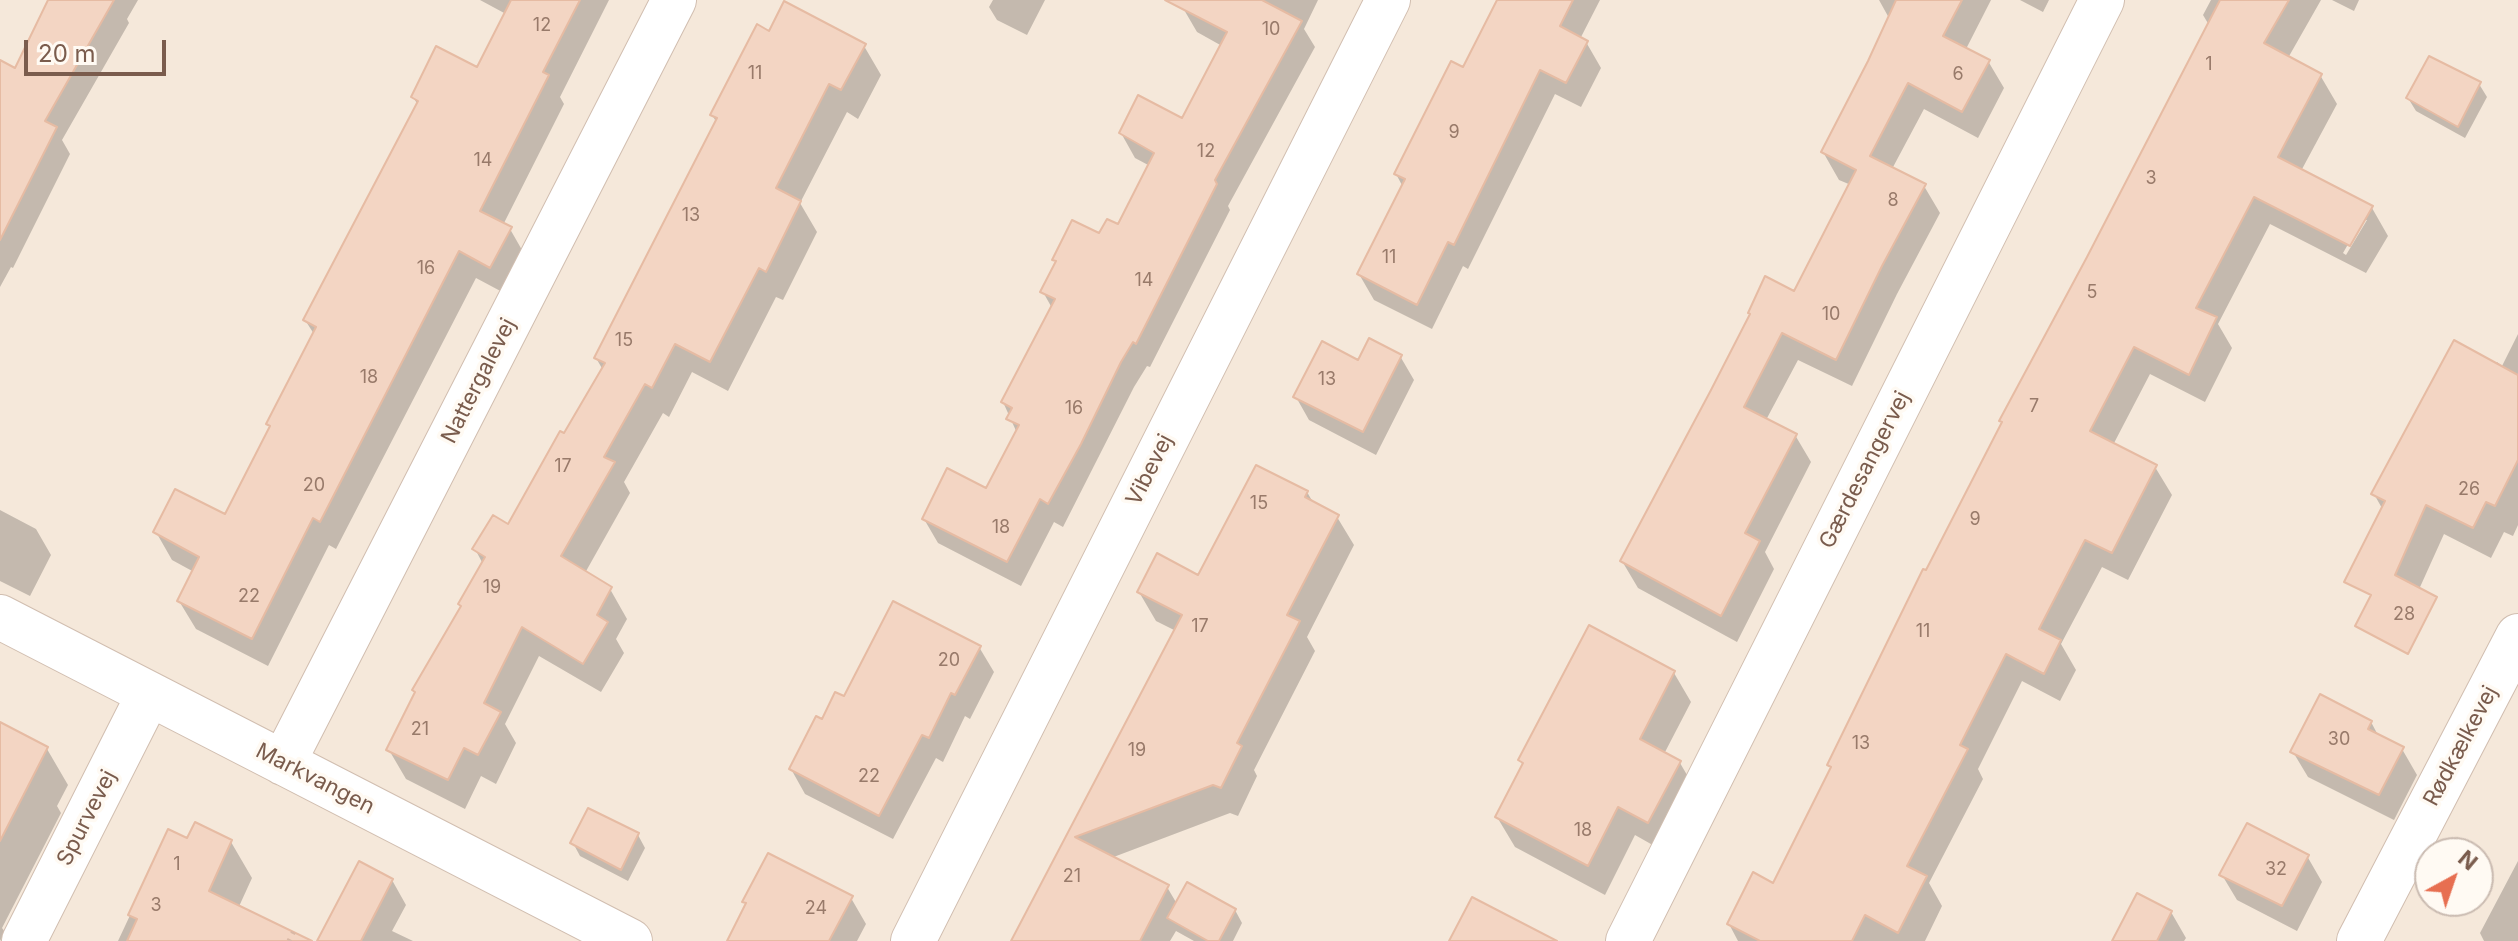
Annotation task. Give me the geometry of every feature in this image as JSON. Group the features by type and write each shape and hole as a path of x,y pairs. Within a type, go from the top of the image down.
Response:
{"street":[{"name":"Nattergalevej","path":"283,763 674,0"},
{"name":"Vibevej","path":"913,941 1388,0"},
{"name":"Gærdesangervej","path":"1628,941 2102,0"},
{"name":"Markvangen","path":"0,617 630,941"},
{"name":"Rødkælkevej","path":"2359,941 2518,636"},
{"name":"Spurvevej","path":"24,941 149,694"}],"path":[{"path":"289,941 294,931"}],"shaded area":[{"path":"0,0 2518,0 2518,941 0,941"}],"building":[{"path":"48,0 114,0 45,121 57,127 0,240 0,60 15,68"},
{"path":"511,0 580,0 543,72 549,75 480,211 512,227 490,268 459,251 320,522 313,518 252,639 177,601 199,557 153,532 175,489 225,514 270,426 266,424 316,327 303,320 418,101 411,97 436,46 477,67"},
{"path":"1165,0 1262,0 1302,21 1215,180 1217,184 1136,344 1133,342 1121,362 1048,504 1040,499 1007,562 922,519 947,468 986,488 1019,425 1006,419 1012,408 1001,402 1055,299 1040,292 1056,261 1052,260 1072,220 1099,233 1107,219 1118,224 1154,153 1119,133 1138,95 1182,118 1227,32"},
{"path":"1497,0 1573,0 1560,26 1588,41 1566,83 1540,70 1454,245 1448,242 1417,305 1357,274 1405,179 1394,174 1451,61 1463,67"},
{"path":"1896,0 1962,0 1943,36 1990,60 1962,112 1908,83 1870,156 1926,184 1836,360 1782,333 1744,407 1797,434 1745,533 1760,541 1721,616 1620,561 1750,314 1765,276 1794,291 1856,170 1821,152"},
{"path":"2220,0 2289,0 2264,43 2322,74 2278,157 2373,206 2350,246 2254,197 2196,308 2217,317 2189,375 2134,347 2090,431 2157,465 2112,553 2085,540 2039,629 2061,640 2044,674 2006,654 1960,745 1968,749 1907,866 1927,876 1898,933 1865,915 1852,941 1760,941 1727,924 1753,872 1773,883 1923,569 1926,570 2002,422 1999,421"},
{"path":"784,1 866,44 841,90 829,84 776,188 801,201 766,272 759,268 710,362 675,344 652,388 645,384 604,457 615,462 561,556 612,587 597,615 608,622 583,664 522,627 484,703 501,712 478,755 464,748 448,780 386,750 415,692 412,690 461,606 458,604 485,557 472,549 493,515 508,524 560,431 564,433 605,363 594,358 717,118 710,115 757,24 769,31"},
{"path":"2429,56 2481,82 2458,127 2406,98"},
{"path":"1369,338 1402,355 1363,432 1293,397 1322,341 1358,360"},
{"path":"2454,340 2518,375 2518,460 2495,506 2486,502 2473,528 2426,505 2395,575 2437,597 2408,654 2355,626 2371,595 2344,582 2385,501 2371,494"},
{"path":"1256,465 1308,491 1305,497 1339,515 1287,615 1300,621 1237,743 1242,746 1221,788 1213,785 1075,837 1169,885 1140,941 1011,941 1182,615 1137,592 1157,553 1198,575"},
{"path":"893,601 981,646 955,695 951,693 929,738 922,735 879,816 789,769 816,716 822,719 835,692 844,696"},
{"path":"1589,625 1675,671 1640,739 1681,761 1648,823 1618,807 1588,866 1495,817 1523,763 1518,760"},
{"path":"2320,694 2372,721 2368,729 2404,747 2379,795 2290,752"},
{"path":"0,722 48,747 0,841"},
{"path":"588,808 639,833 621,870 570,843"},
{"path":"195,822 232,840 209,891 312,941 127,941 137,919 128,915 168,829 187,838"},
{"path":"2247,823 2309,855 2282,906 2219,875"},
{"path":"768,853 853,896 829,941 727,941 746,903 742,902"},
{"path":"359,861 393,879 361,941 317,941"},
{"path":"1187,882 1236,909 1219,941 1208,941 1167,918"},
{"path":"2137,893 2172,911 2157,941 2112,941"},
{"path":"1472,897 1557,941 1449,941"}]}
